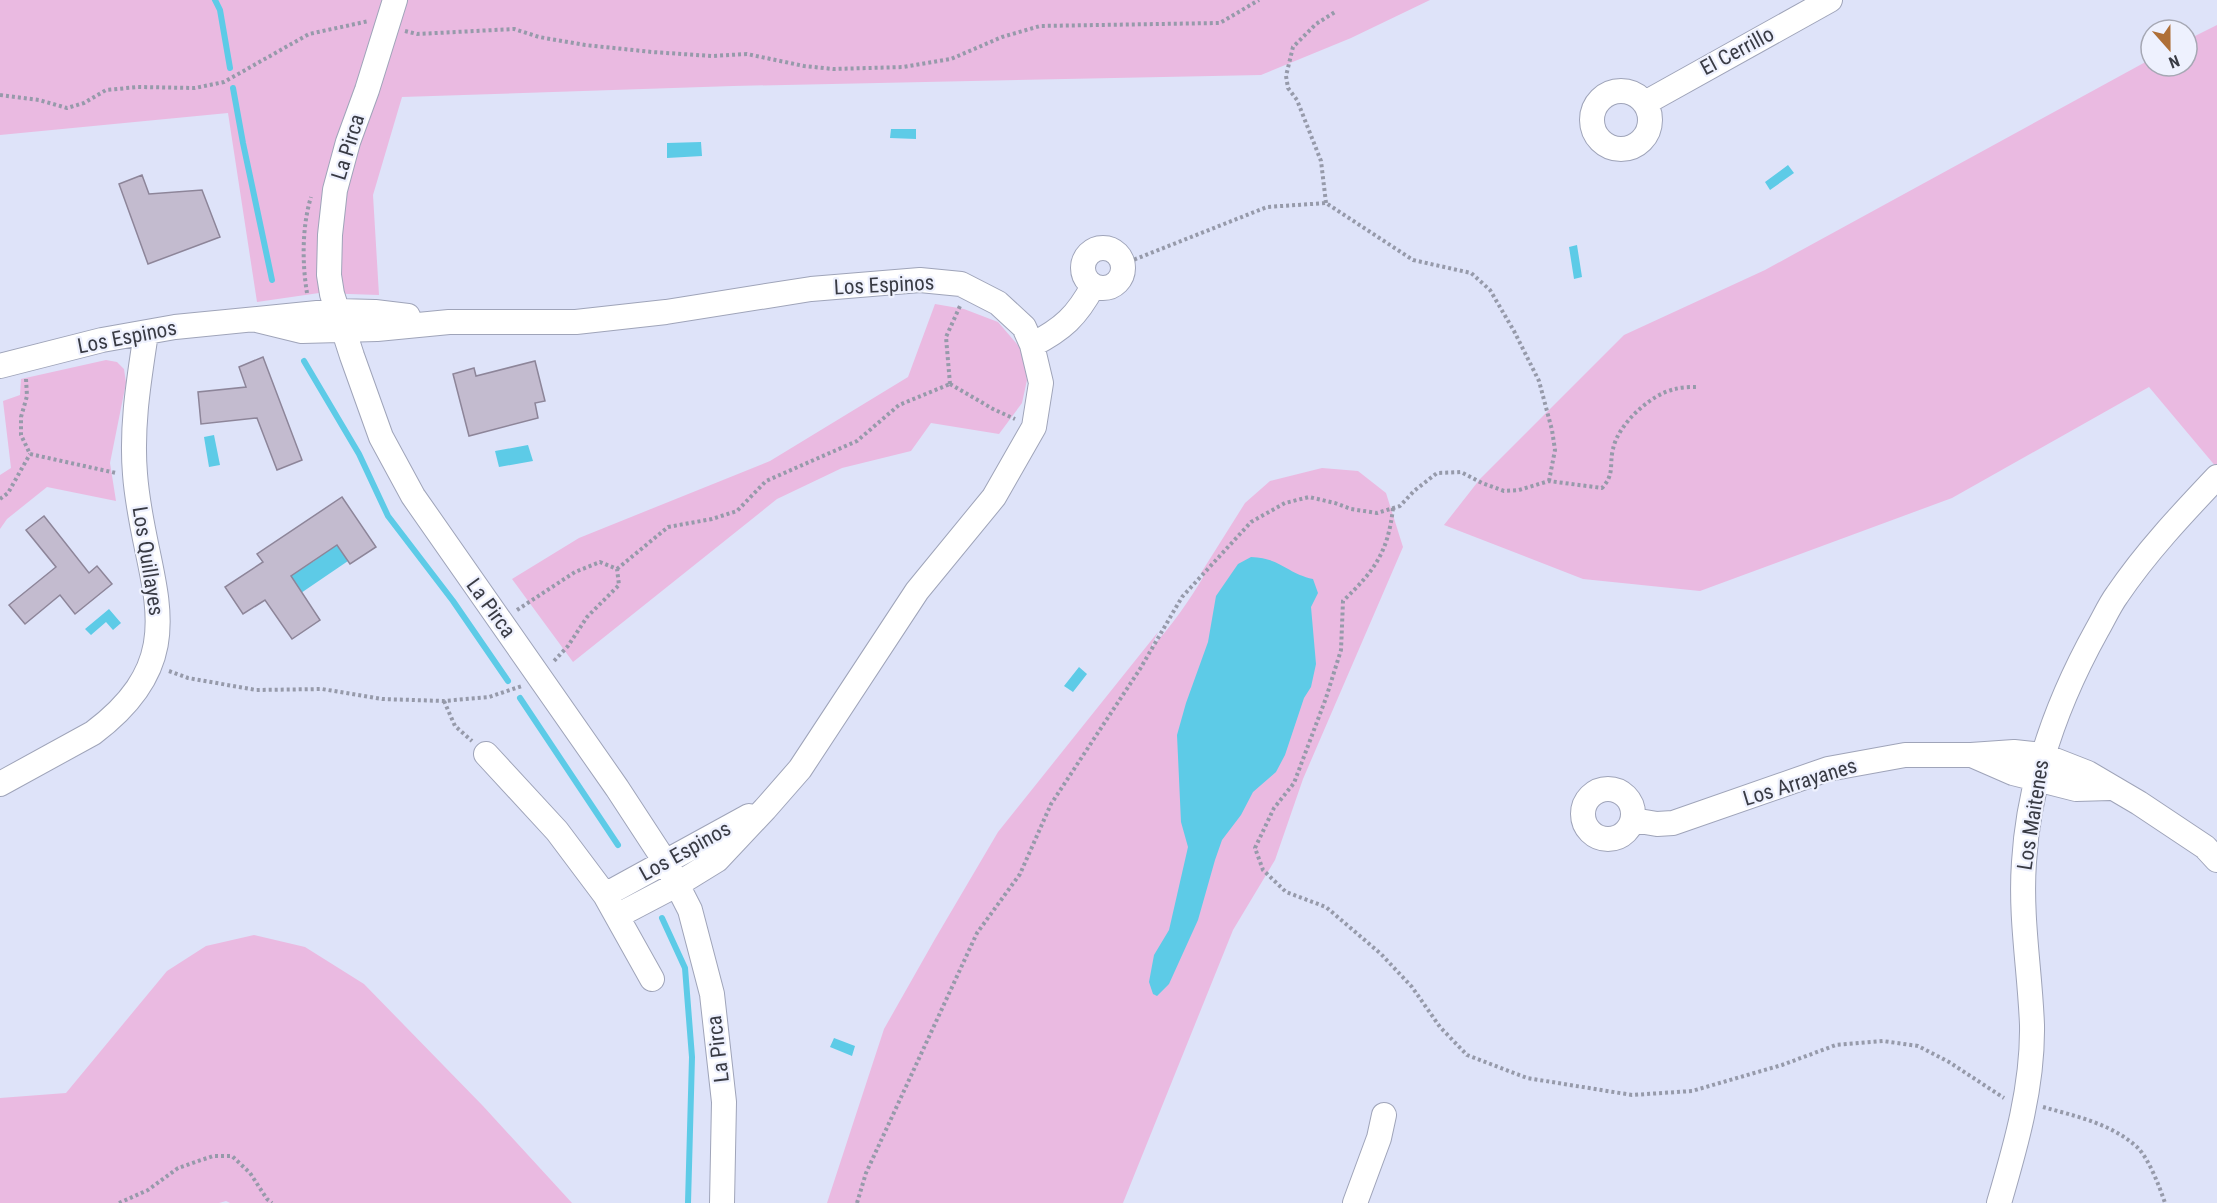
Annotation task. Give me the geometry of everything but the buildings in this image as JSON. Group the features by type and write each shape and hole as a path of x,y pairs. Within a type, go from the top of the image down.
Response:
{"street":[{"name":"La Pirca","path":"395,0 348,142 335,190 329,274 341,321 381,437 413,496 540,677 666,863 690,910 712,994 724,1102 722,1203"},
{"name":"El Cerrillo","path":"1646,103 1830,0"},
{"path":"1104,248 1110,249 1121,257 1123,264 1124,270 1118,282 1106,288 1094,286 1088,282 1083,270 1086,257 1091,252 1104,248"},
{"name":"Los Espinos","path":"0,366 102,340 175,327 257,320 302,331 341,321 576,322 666,312 811,289 920,280 961,284 998,303 1024,327 1032,345 1041,383 1034,427 994,497 917,591 800,769 765,809 717,860 678,884 617,916"},
{"path":"1032,345 1061,329 1070,321 1094,286"},
{"name":"Los Quillayes","path":"0,784 107,723 132,698 151,665 158,639 159,609 142,530 135,474 135,409 146,333"},
{"name":"Los Maitenes","path":"1999,1203 2026,1102 2031,1063 2032,1026 2024,937 2024,861 2042,755 2056,714 2086,649 2117,595 2175,521 2217,477"},
{"name":"Los Arrayanes","path":"1633,820 1658,824 1673,823 1828,769 1905,755 1971,755 2014,752 2042,755 2088,773 2196,841 2217,860"},
{"path":"486,754 557,831 605,895 652,979"},
{"name":"Los Arrayanes","path":"1971,755 2013,773 2076,789 2110,788"},
{"name":"Los Espinos","path":"605,895 765,809"},
{"path":"1355,1203 1379,1138 1384,1115"}],"path":[{"path":"0,95 39,100 67,108 84,103 106,90 138,87 195,88 224,82 309,34 366,20 417,34 514,29 539,37 585,45 712,56 747,54 804,66 833,69 903,68 951,59 1002,37 1040,26 1220,23 1259,0"},
{"path":"1326,203 1322,161 1297,99 1288,88 1286,76 1293,47 1316,24 1335,12"},
{"path":"1123,264 1267,207 1326,203 1413,260 1471,273 1490,290 1539,381 1555,450 1549,481"},
{"path":"950,384 946,337 954,316 970,289"},
{"path":"25,360 27,396 21,417 21,435 30,454"},
{"path":"950,384 993,409 1034,427"},
{"path":"617,569 668,527 737,512 766,481 857,441 899,405 950,384"},
{"path":"857,1203 866,1173 977,933 1020,874 1051,804 1140,669 1182,597 1251,522 1285,503 1309,497 1351,509 1377,513 1400,506 1414,491 1437,473 1461,472 1504,491 1519,490 1549,481 1602,488 1610,479 1613,447 1628,420 1654,397 1675,389 1698,387"},
{"path":"30,454 111,472 135,474"},
{"path":"0,499 8,493 30,454"},
{"path":"1393,508 1391,527 1379,560 1368,578 1343,601 1341,650 1326,698 1294,783 1274,808 1255,848 1263,870 1286,892 1326,907 1381,954 1412,987 1440,1027 1467,1055 1527,1078 1632,1095 1692,1090 1782,1065 1836,1045 1883,1041 1918,1046 1950,1062 2010,1101 2026,1102 2108,1127 2139,1149 2153,1173 2165,1203"},
{"path":"500,622 575,572 600,562 617,569"},
{"path":"151,665 188,678 256,690 322,690 382,699 444,701 489,697 540,677 568,646 586,617 619,585 617,569"},
{"path":"444,701 455,726 486,754"},
{"path":"119,1203 148,1190 178,1168 213,1156 232,1156 250,1173 272,1203"}],"shaded area":[{"path":"0,0 1430,0 1351,38 1261,75 733,86 402,97 373,195 379,295 319,293 257,302 228,113 0,135"},
{"path":"2217,25 2217,468 2149,387 1952,498 1700,591 1583,579 1444,525 1480,479 1624,335 1765,270 2139,66 2139,78 2199,78 2199,34"},
{"path":"935,304 964,309 998,322 1022,350 1027,380 1022,403 999,434 931,423 911,451 842,468 777,499 573,662 512,579 579,538 770,461 908,377"},
{"path":"106,360 117,362 124,369 126,383 110,463 116,501 47,487 7,519 0,529 0,475 11,468 3,401 20,395 21,379"},
{"path":"1322,468 1358,471 1386,493 1403,547 1303,779 1275,860 1233,930 1123,1203 827,1203 884,1029 998,832 1158,632 1150,649 1173,622 1199,584 1205,574 1201,573 1245,503 1270,481"},
{"path":"254,935 305,947 364,984 483,1106 572,1203 230,1203 226,1201 219,1203 0,1203 0,1098 66,1093 167,971 206,946"}],"water":[{"path":"891,129 916,129 916,139 890,138"},
{"path":"701,142 702,156 667,158 667,143"},
{"path":"1788,165 1794,173 1770,190 1765,182"},
{"path":"1577,245 1582,277 1574,279 1569,247"},
{"path":"214,435 220,465 209,467 204,437"},
{"path":"528,445 533,461 499,467 495,451"},
{"path":"329,534 348,561 301,593 285,568 303,566 314,561 319,557"},
{"path":"1251,557 1270,560 1313,579 1318,593 1311,607 1316,664 1311,687 1304,698 1285,755 1276,772 1253,792 1241,815 1222,840 1198,920 1169,984 1157,996 1153,994 1149,982 1154,955 1169,930 1188,847 1181,822 1177,735 1208,642 1216,596 1238,564"},
{"path":"109,609 121,623 113,630 106,622 91,635 85,629"},
{"path":"1079,667 1087,674 1073,692 1064,686"},
{"path":"834,1038 855,1046 852,1056 830,1047"}],"waterway":[{"path":"215,0 220,10 230,68"},
{"path":"233,88 272,280"},
{"path":"304,361 359,454 388,516 453,601 508,681"},
{"path":"520,698 618,845"},
{"path":"662,918 685,968 692,1057 688,1203"}]}
